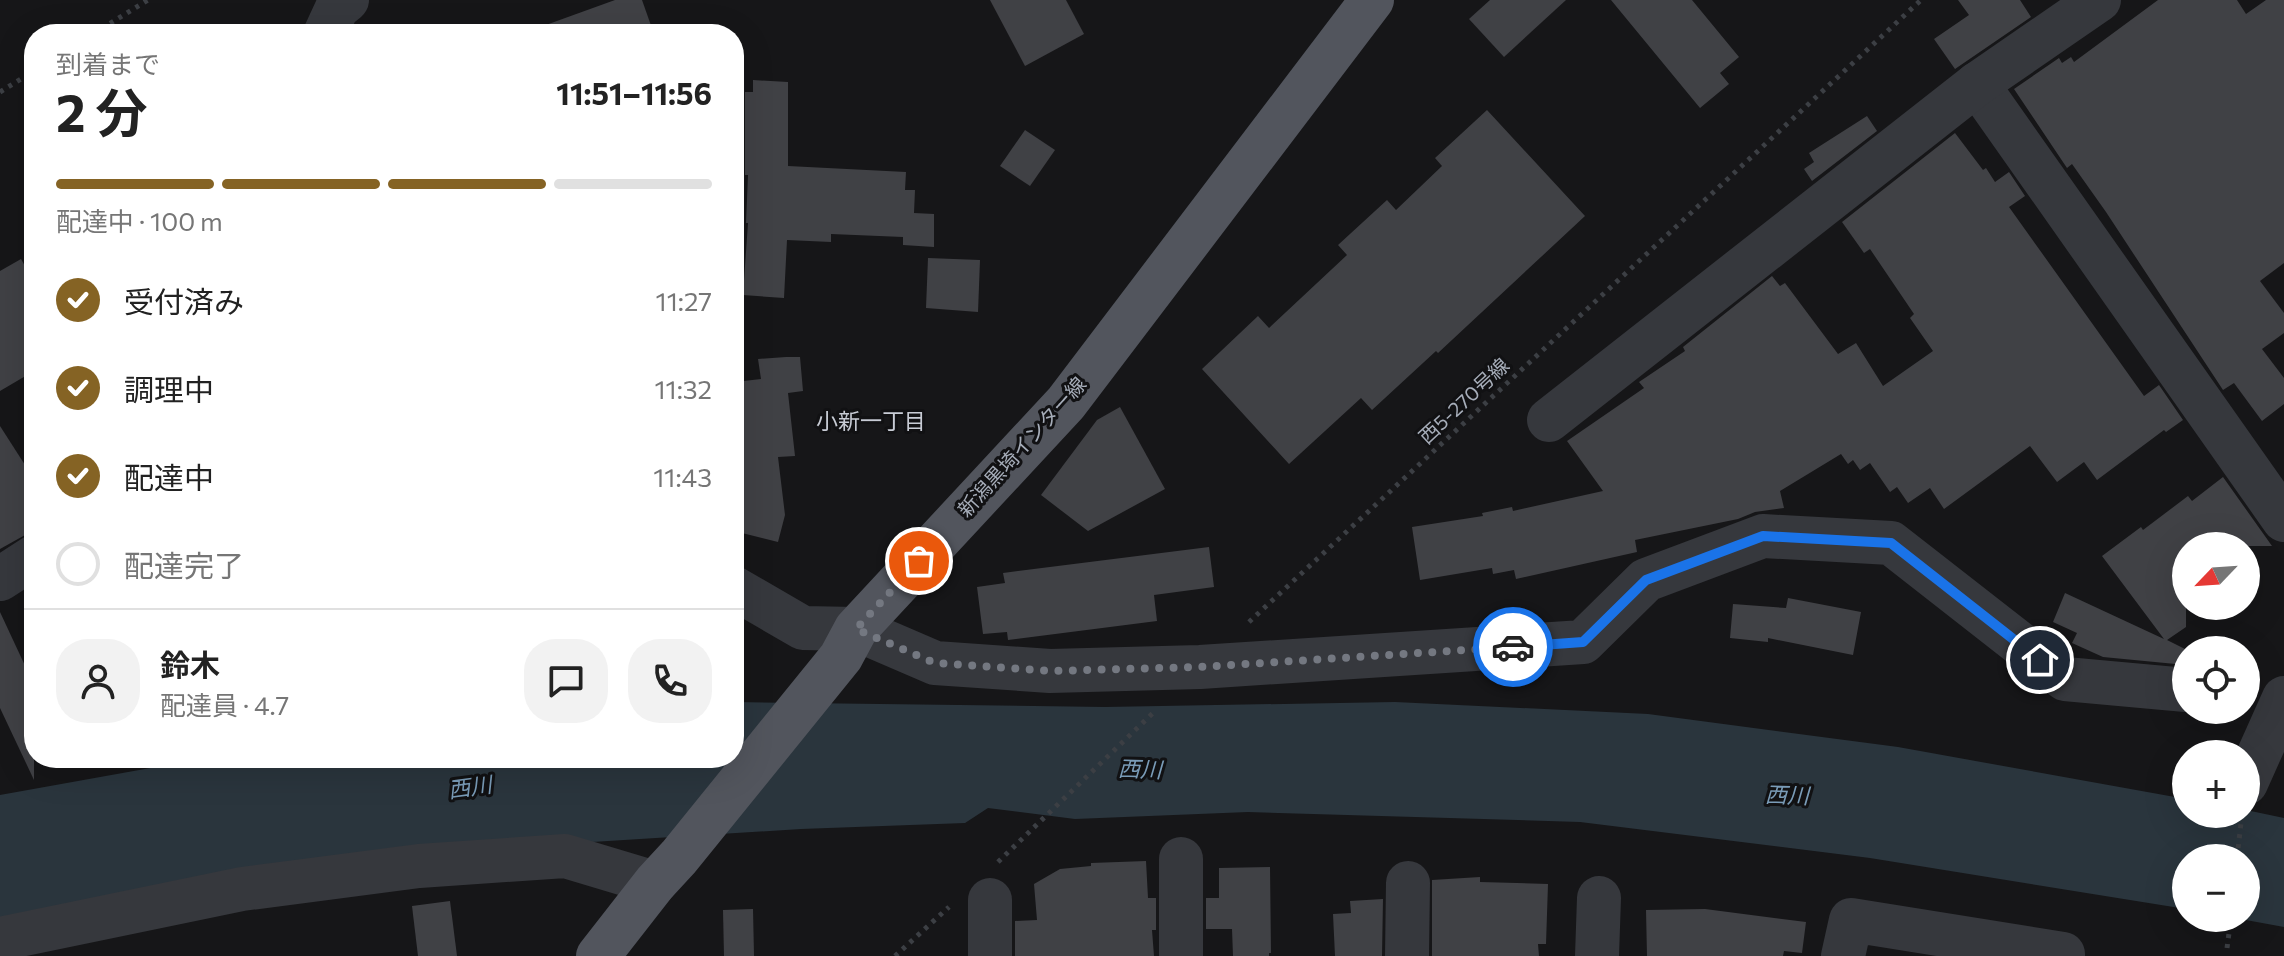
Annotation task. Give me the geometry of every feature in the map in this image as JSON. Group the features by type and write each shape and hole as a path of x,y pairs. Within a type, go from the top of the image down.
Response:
{"main road":[{"name":"新潟黒埼インター線","path":"598,956 849,643 1066,403 1372,0"}],"street":[{"path":"330,24 337,8 347,0"},
{"path":"1549,420 1977,84 2099,0"},
{"path":"1977,84 2284,520"},
{"path":"744,594 803,628 849,643 935,663 1050,671 1200,667 1583,642 1646,580 1763,536 1891,543 2065,679 2172,689"},
{"path":"0,579 24,563"},
{"path":"2260,740 2274,698"},
{"path":"0,939 242,889 419,866 565,856 667,870"},
{"path":"1181,859 1181,956"},
{"path":"1407,956 1408,883"},
{"path":"1597,956 1599,898"},
{"path":"990,900 990,956"},
{"path":"1843,956 1851,920 2063,956"}],"path":[{"path":"109,24 148,0"},
{"name":"西5-270号線","path":"1247,624 1921,0"},
{"path":"0,92 24,77"},
{"path":"1033,829 1156,710"},
{"path":"2227,948 2229,932"}],"water":[{"name":"西川","path":"744,702 1105,707 1395,702 1648,714 1898,747 2172,796 2172,828 2260,828 2260,813 2284,818 2284,927 2260,923 2260,844 2172,844 2172,907 1870,858 1580,822 1248,812 1075,819 988,808 965,823 801,829 480,849 0,928 0,795 150,768 744,768"}],"building":[{"path":"615,0 642,0 650,24 549,24"},
{"path":"990,0 1066,0 1084,34 1025,66"},
{"path":"1490,0 1566,0 1504,57 1469,19"},
{"path":"1611,0 1692,0 1739,57 1720,73 1729,84 1700,108"},
{"path":"1958,0 2020,0 2031,17 1955,69 1934,39 1969,15"},
{"path":"2158,0 2237,0 2246,14 2266,0 2284,0 2284,263 2260,281 2284,313 2284,333 2262,349 2284,378 2284,404 2262,421 2234,383 2223,390 2106,212 2072,164 2067,168 2014,89 2059,58 2062,63 2071,57 2074,62"},
{"path":"753,80 788,82 788,166 906,172 905,190 915,190 914,213 934,214 934,247 903,245 903,237 831,234 831,242 787,240 784,298 744,295 748,223 745,92 753,92"},
{"path":"1487,110 1585,216 1372,410 1361,398 1289,464 1202,369 1258,316 1269,328 1347,255 1338,245 1387,200 1396,210 1442,166 1435,158"},
{"path":"1867,116 1877,131 1812,181 1804,169 1814,162 1809,153"},
{"path":"1025,130 1055,150 1030,186 1000,166"},
{"path":"1955,133 1995,182 2009,172 2025,196 2009,207 2144,396 2159,385 2183,420 2166,432 2164,430 2097,480 2084,462 2057,482 2030,446 1944,509 1930,488 1908,503 1897,487 1890,492 1870,463 1860,470 1853,460 1848,464 1841,454 1780,491 1784,508 1635,540 1637,552 1516,579 1514,570 1493,574 1492,568 1420,580 1412,527 1483,516 1482,513 1512,507 1513,511 1603,491 1567,441 1644,388 1639,382 1685,351 1683,347 1772,276 1780,286 1785,283 1838,354 1856,343 1883,386 1933,351 1910,318 1914,314 1870,249 1864,253 1842,222"},
{"path":"928,258 980,260 978,312 926,308"},
{"path":"21,259 24,264 24,377 0,391 0,271"},
{"path":"800,357 803,391 788,393 795,456 778,457 785,515 778,542 744,534 744,381 761,379 758,359"},
{"path":"1120,407 1165,489 1088,531 1041,495 1097,420"},
{"path":"0,426 24,463 24,536 0,549"},
{"path":"2223,477 2272,546 2260,546 2260,532 2172,532 2172,620 2186,620 2186,627 2167,640 2172,642 2172,664 2103,657 2072,643 2077,633 2053,622 2065,593 2164,639 2102,556 2188,496 2192,501"},
{"path":"1209,547 1214,587 1154,595 1157,621 1008,640 1007,632 983,634 977,587 1005,583 1003,573"},
{"path":"1788,598 1861,612 1853,655 1768,638 1768,642 1730,638 1733,604 1786,608"},
{"path":"0,612 24,664 24,759 0,708"},
{"path":"1146,861 1148,898 1156,898 1156,930 1152,930 1154,956 1015,956 1015,921 1037,920 1034,884 1060,869 1091,866 1091,863"},
{"path":"1270,867 1271,953 1269,956 1233,956 1232,929 1206,929 1206,898 1219,898 1219,868"},
{"path":"1480,877 1480,882 1548,884 1546,944 1538,944 1539,956 1432,956 1432,880"},
{"path":"1383,899 1382,956 1335,956 1333,914 1351,913 1350,901"},
{"path":"450,901 457,956 418,956 412,906"},
{"path":"753,909 754,956 724,956 723,910"},
{"path":"1705,909 1806,922 1802,953 1784,951 1783,956 1647,956 1646,910"}],"way so far":[{"path":"919,561 856,629 935,663 1050,671 1200,667 1513,647"}],"district":[{"name":"小新一丁目","path":"871,421"}],"route":[{"path":"1513,647 1583,642 1646,580 1763,536 1891,543 2040,660"}]}
